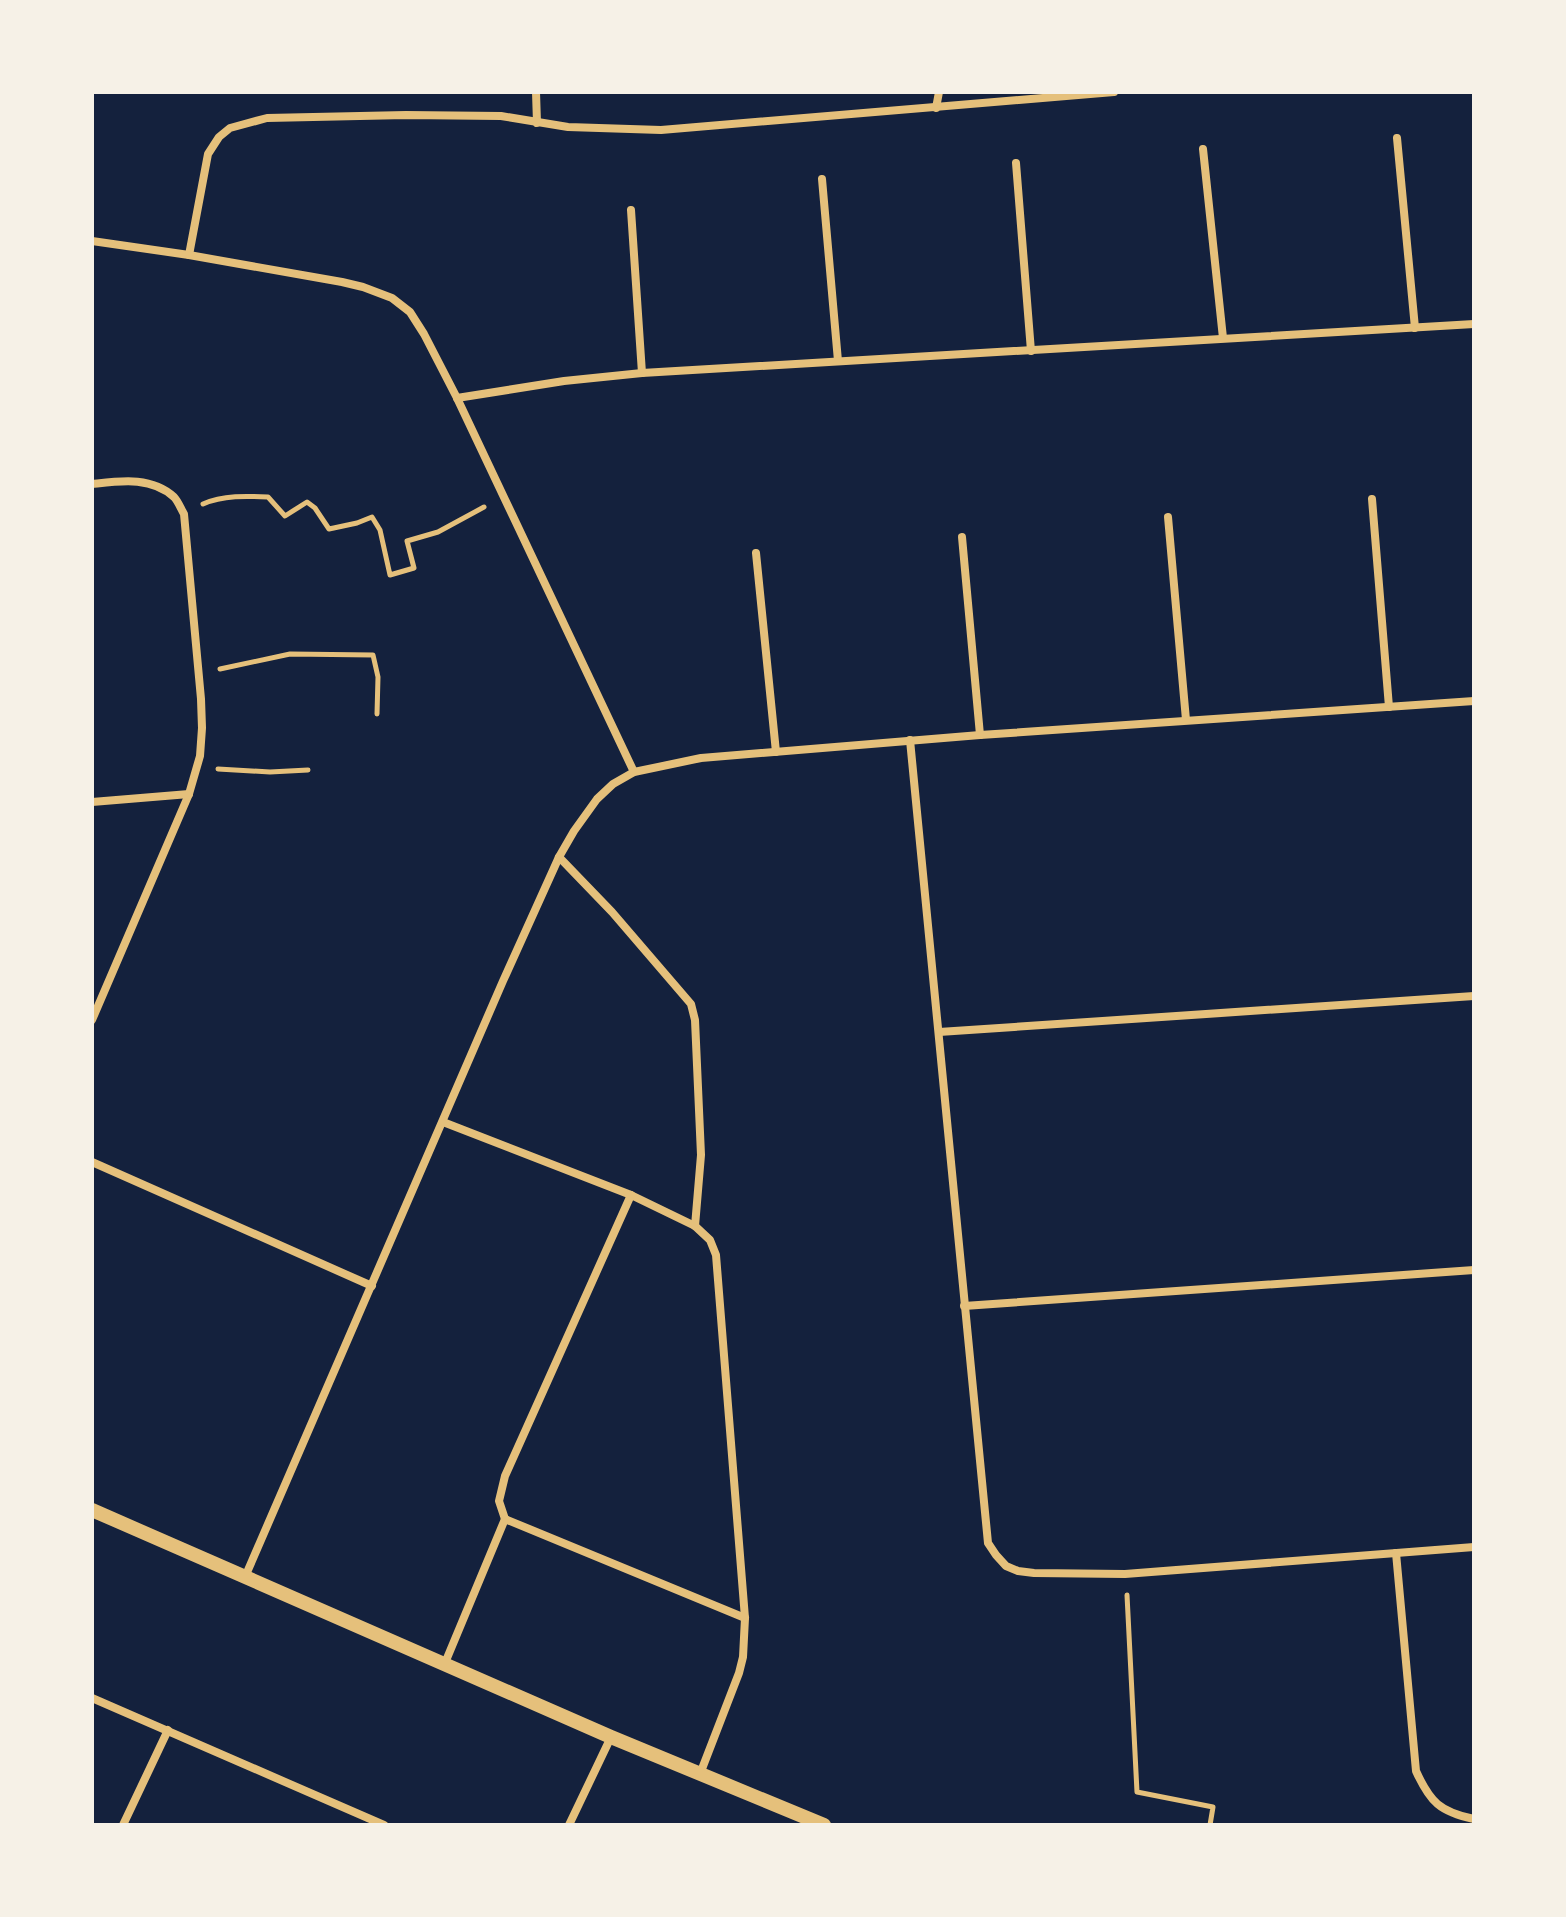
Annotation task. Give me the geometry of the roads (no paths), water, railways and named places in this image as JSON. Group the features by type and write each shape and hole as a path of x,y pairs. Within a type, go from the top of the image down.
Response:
{"street":[{"path":"536,92 537,123"},
{"path":"936,108 939,92"},
{"path":"189,255 208,154 219,137 230,128 267,118 501,116 537,123 617,130 661,130 1114,92"},
{"path":"1397,138 1415,328"},
{"path":"1203,149 1223,338"},
{"path":"1016,163 1031,351"},
{"path":"822,179 838,361"},
{"path":"631,210 642,373"},
{"path":"92,241 342,282 392,298 410,312 457,398 634,772"},
{"path":"457,398 564,381 642,373 1474,324"},
{"path":"92,484 130,480 155,486 175,498 184,514 202,728 200,756 189,794 92,1020"},
{"path":"1372,499 1389,707"},
{"path":"1168,517 1186,720"},
{"path":"962,537 980,735"},
{"path":"756,553 776,752"},
{"path":"245,1577 559,857 597,799 613,784 634,772 701,758 910,740 1474,701"},
{"path":"910,740 988,1543 996,1555 1006,1566 1018,1571 1125,1574 1474,1547"},
{"path":"92,802 189,794"},
{"path":"559,857 612,912 691,1004 695,1020 701,1155 695,1226"},
{"path":"939,1032 1474,996"},
{"path":"443,1122 631,1195 695,1226 710,1240 716,1255 745,1618 739,1673 700,1774"},
{"path":"92,1162 372,1286"},
{"path":"445,1663 505,1519 499,1501 505,1476 631,1195"},
{"path":"964,1306 1474,1270"},
{"path":"92,1510 611,1737 824,1825"},
{"path":"505,1519 745,1618"},
{"path":"1396,1553 1416,1771 1424,1789 1438,1805 1454,1815 1474,1819"},
{"path":"92,1698 384,1825"},
{"path":"123,1825 168,1730"},
{"path":"569,1825 611,1737"}]}
